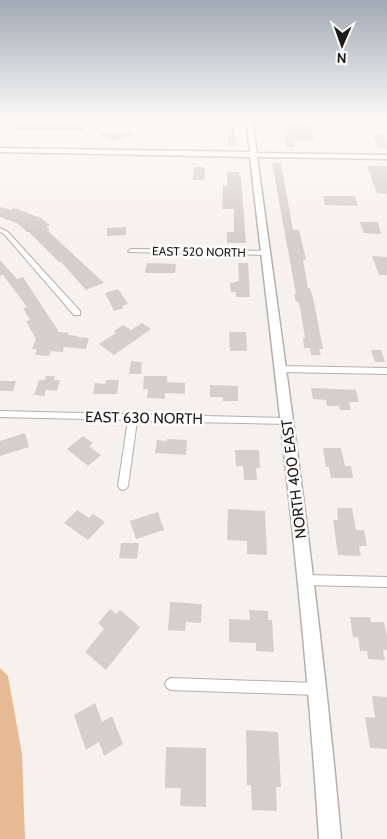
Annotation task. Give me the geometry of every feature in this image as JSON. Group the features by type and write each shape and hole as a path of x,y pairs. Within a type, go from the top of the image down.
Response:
{"street":[{"name":"NORTH 400 EAST","path":"255,158 306,580 316,690 322,730 330,839"},
{"path":"0,230 6,233 77,313"},
{"name":"EAST 520 NORTH","path":"131,251 266,253"},
{"path":"281,368 387,370"},
{"name":"EAST 630 NORTH","path":"0,414 288,421"},
{"path":"123,486 133,417"},
{"path":"306,580 387,582"},
{"path":"171,684 316,690"}],"shaded area":[{"path":"0,668 8,676 22,754 25,839 0,839"}],"building":[{"path":"272,163 281,163 293,230 299,230 306,260 303,260 308,288 310,288 314,302 323,349 319,349 321,355 311,355 310,348 304,348 303,338 305,338 300,307 298,302 296,302 294,294 296,294"},
{"path":"367,166 387,166 387,194 377,193"},
{"path":"194,167 205,167 205,180 193,180"},
{"path":"227,172 239,172 239,177 241,177 246,243 227,243 227,232 234,232 234,209 222,209 223,186 227,186"},
{"path":"323,196 355,196 358,206 325,205"},
{"path":"0,207 11,210 14,208 41,218 50,225 46,227 50,230 48,231 104,283 86,290 61,262 29,232 17,223 0,217"},
{"path":"360,222 378,222 381,234 364,233"},
{"path":"126,227 126,235 107,236 107,228"},
{"path":"372,256 387,257 387,275 379,275"},
{"path":"0,260 17,279 23,277 59,332 89,338 86,349 64,347 63,352 51,351 49,356 35,355 37,349 32,349 36,339 26,321 30,320 23,308 27,307 3,275 0,276"},
{"path":"147,263 176,264 175,273 145,273"},
{"path":"238,263 248,263 250,297 236,297 236,292 231,292 230,283 239,281"},
{"path":"118,289 128,304 122,306 124,308 114,311 105,293"},
{"path":"142,323 151,329 114,355 99,344 116,333 114,331 123,325 131,330"},
{"path":"229,332 246,332 247,351 230,351"},
{"path":"371,350 381,350 385,362 375,362"},
{"path":"131,361 142,362 141,374 129,374"},
{"path":"46,376 55,376 54,380 60,380 57,391 46,390 44,396 34,395 39,380 45,380"},
{"path":"144,376 167,376 167,382 185,383 185,394 165,393 165,399 147,398 148,389 143,389"},
{"path":"106,380 119,380 117,394 93,394 95,383 105,384"},
{"path":"0,381 16,381 13,391 0,391"},
{"path":"210,385 238,386 238,401 223,401 223,397 210,397"},
{"path":"311,388 356,390 359,402 349,402 351,410 340,410 339,406 327,406 326,400 313,399"},
{"path":"25,433 29,447 0,456 0,441"},
{"path":"83,436 93,443 89,446 101,455 88,466 67,449"},
{"path":"167,439 187,440 186,455 155,453 157,440 167,441"},
{"path":"323,448 341,448 345,466 351,466 353,478 331,478 329,467 326,467"},
{"path":"235,450 259,450 260,468 256,468 257,480 244,480 243,466 236,466"},
{"path":"337,508 352,508 356,530 364,530 367,546 359,546 361,556 338,555 333,520 338,520"},
{"path":"228,509 265,511 267,555 247,554 247,541 227,540"},
{"path":"77,510 89,518 93,514 105,522 88,540 64,523"},
{"path":"158,512 164,530 136,539 130,521"},
{"path":"121,543 139,543 137,559 119,558"},
{"path":"170,602 202,604 201,623 186,622 185,631 168,630"},
{"path":"110,609 116,614 120,610 140,627 106,670 85,652 104,629 98,623"},
{"path":"249,610 268,611 268,620 272,620 274,652 256,651 256,643 229,642 229,619 250,620"},
{"path":"350,617 370,617 371,622 384,622 387,637 387,650 383,650 385,660 368,659 367,651 360,651 358,637 353,637"},
{"path":"372,696 387,697 387,749 370,748 365,717 375,718"},
{"path":"95,703 102,722 112,716 123,744 104,756 99,742 86,750 74,715"},
{"path":"246,730 278,732 281,787 276,787 277,811 252,810 251,785 247,785"},
{"path":"166,747 206,748 206,807 180,806 181,788 165,788"}]}
